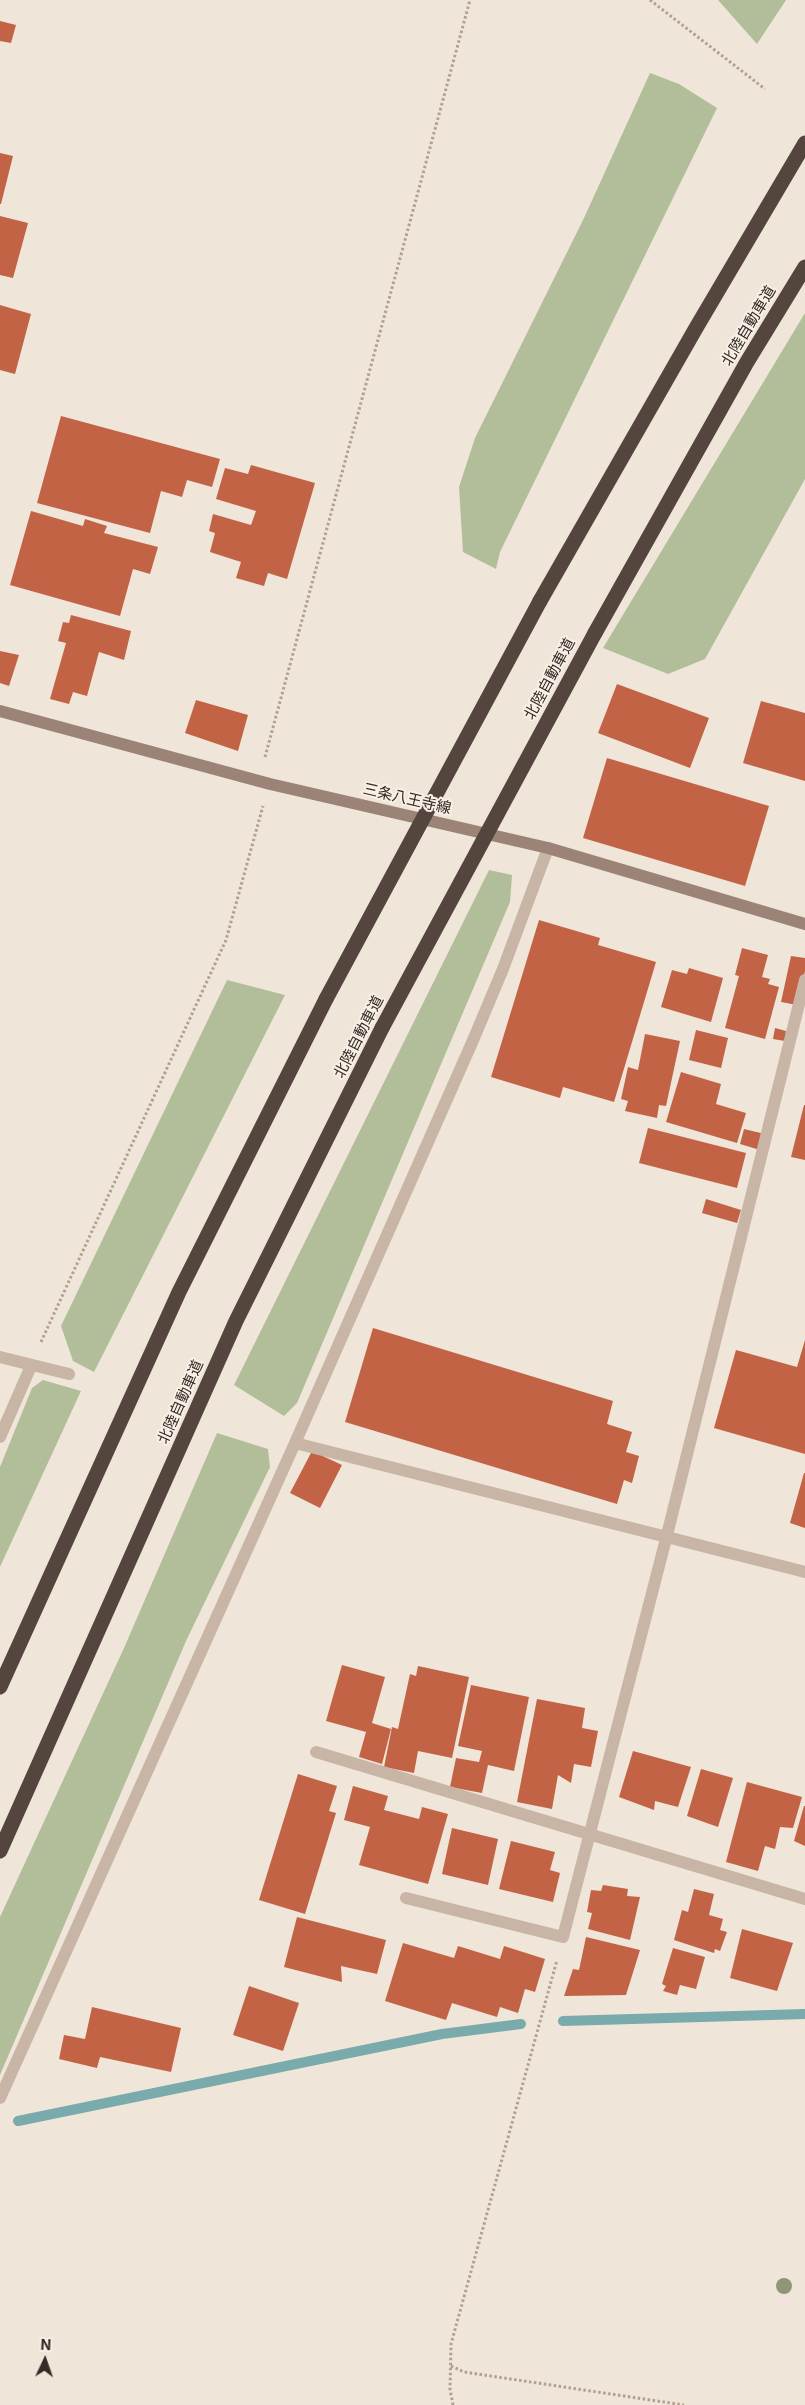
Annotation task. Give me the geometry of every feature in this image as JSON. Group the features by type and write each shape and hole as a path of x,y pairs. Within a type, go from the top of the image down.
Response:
{"highway":[{"path":"0,1687 180,1292 326,999 540,601 696,328 805,143"},
{"name":"北陸自動車道","path":"0,1851 236,1321 382,1028 595,633 747,362 805,268"}],"main road":[{"name":"三条八王寺線","path":"0,711 264,782 548,848 805,924"}],"street":[{"path":"0,2098 295,1443 503,969 548,848"},
{"path":"406,1898 563,1937 667,1535 805,980"},
{"path":"0,1357 69,1374"},
{"path":"0,1437 31,1366"},
{"path":"295,1443 667,1535 805,1572"},
{"path":"316,1752 805,1899"}],"path":[{"path":"31,1366 226,940 264,782 470,0"},
{"path":"650,0 765,88"},
{"path":"453,2405 450,2388 451,2344 563,1937"},
{"path":"451,2366 464,2372 684,2405"}],"green space":[{"path":"718,0 786,0 757,44"},
{"path":"650,73 679,84 717,108 500,552 496,569 463,552 459,487 475,438 584,218"},
{"path":"805,313 805,479 705,659 668,674 603,648"},
{"path":"489,870 512,875 510,902 297,1403 284,1416 234,1385"},
{"path":"227,980 285,995 94,1372 73,1361 61,1326"},
{"path":"43,1380 81,1391 0,1567 0,1467 32,1388"},
{"path":"217,1433 268,1449 270,1467 186,1641 0,2075 0,1917 124,1648"}],"building":[{"path":"0,21 16,25 11,43 0,41"},
{"path":"0,153 13,156 1,204 0,204"},
{"path":"0,216 28,223 13,278 0,275"},
{"path":"0,305 31,314 15,374 0,370"},
{"path":"61,416 220,459 212,487 187,480 182,497 161,491 150,533 37,503"},
{"path":"251,465 315,483 287,579 268,573 264,586 236,578 241,562 210,552 215,533 209,531 213,514 251,525 256,511 216,499 225,468 248,474"},
{"path":"31,511 83,526 85,519 107,526 104,533 158,547 150,574 133,569 120,616 10,585"},
{"path":"71,615 131,631 124,660 99,652 87,696 73,692 69,704 50,699 66,643 58,641 63,622 69,623"},
{"path":"0,651 19,655 9,686 0,683"},
{"path":"617,684 709,718 690,768 598,733"},
{"path":"196,700 248,715 238,751 185,733"},
{"path":"761,701 805,713 805,781 743,763"},
{"path":"607,758 769,806 745,886 583,838"},
{"path":"539,920 600,938 598,945 656,962 614,1102 563,1087 560,1098 491,1077"},
{"path":"742,948 768,955 762,977 770,979 768,984 779,987 765,1039 725,1028 739,976 735,975"},
{"path":"791,956 805,958 805,971 797,1005 781,1002"},
{"path":"689,968 723,978 711,1022 661,1007 672,970 687,974"},
{"path":"775,1028 786,1031 785,1041 773,1039"},
{"path":"696,1030 728,1038 721,1068 689,1060"},
{"path":"645,1034 680,1041 666,1106 659,1105 657,1118 625,1111 628,1101 621,1099 628,1067 638,1070"},
{"path":"681,1072 721,1084 716,1104 746,1113 737,1143 666,1122"},
{"path":"805,1105 805,1160 791,1157"},
{"path":"648,1128 746,1153 737,1188 639,1163"},
{"path":"744,1129 765,1134 760,1150 740,1144"},
{"path":"706,1199 741,1210 737,1223 702,1213"},
{"path":"373,1328 613,1401 607,1424 632,1432 626,1452 639,1456 632,1483 624,1480 617,1504 345,1422"},
{"path":"805,1340 805,1454 714,1428 736,1350 797,1367"},
{"path":"312,1451 342,1465 320,1508 290,1493"},
{"path":"805,1473 805,1528 790,1523"},
{"path":"342,1665 385,1677 372,1723 391,1729 382,1764 359,1757 366,1732 326,1721"},
{"path":"418,1666 469,1677 452,1758 418,1751 414,1773 384,1767 392,1727 398,1729 410,1674 416,1676"},
{"path":"471,1685 529,1697 514,1771 488,1765 482,1793 450,1787 456,1758 479,1762 482,1751 458,1746"},
{"path":"537,1699 585,1708 582,1728 598,1731 591,1767 574,1764 571,1783 558,1775 552,1809 517,1802"},
{"path":"633,1751 691,1767 678,1807 655,1801 654,1810 619,1797"},
{"path":"701,1769 733,1778 718,1827 687,1816"},
{"path":"298,1774 337,1786 329,1811 336,1813 305,1914 259,1900"},
{"path":"747,1782 802,1797 793,1828 780,1827 775,1849 765,1846 758,1871 726,1862"},
{"path":"353,1786 388,1796 384,1810 419,1819 422,1807 448,1814 428,1884 359,1865 370,1827 344,1820"},
{"path":"805,1806 805,1846 794,1841"},
{"path":"452,1828 498,1839 488,1885 442,1874"},
{"path":"511,1841 555,1852 550,1870 560,1873 553,1902 499,1889"},
{"path":"603,1885 628,1889 627,1896 640,1897 630,1940 588,1929 592,1913 587,1912 591,1890 601,1891"},
{"path":"694,1889 714,1894 709,1915 723,1919 720,1930 727,1932 720,1951 715,1949 714,1953 674,1940 682,1910 688,1912"},
{"path":"297,1917 386,1940 377,1974 341,1966 342,1982 284,1967"},
{"path":"742,1929 793,1943 777,1991 730,1978"},
{"path":"586,1937 640,1950 626,1995 564,1996 573,1969 579,1970"},
{"path":"403,1943 454,1958 458,1946 500,1959 504,1946 545,1959 535,1992 525,1989 518,2013 500,2007 497,2017 452,2003 446,2020 385,2001"},
{"path":"673,1948 705,1957 696,1989 680,1985 677,1995 663,1991 666,1986 662,1984"},
{"path":"249,1986 299,2003 283,2051 233,2035"},
{"path":"92,2007 181,2028 171,2072 100,2057 97,2068 59,2059 64,2035 85,2039"}],"waterway":[{"path":"563,2021 805,2014"},
{"path":"18,2121 442,2034 521,2024"}]}
